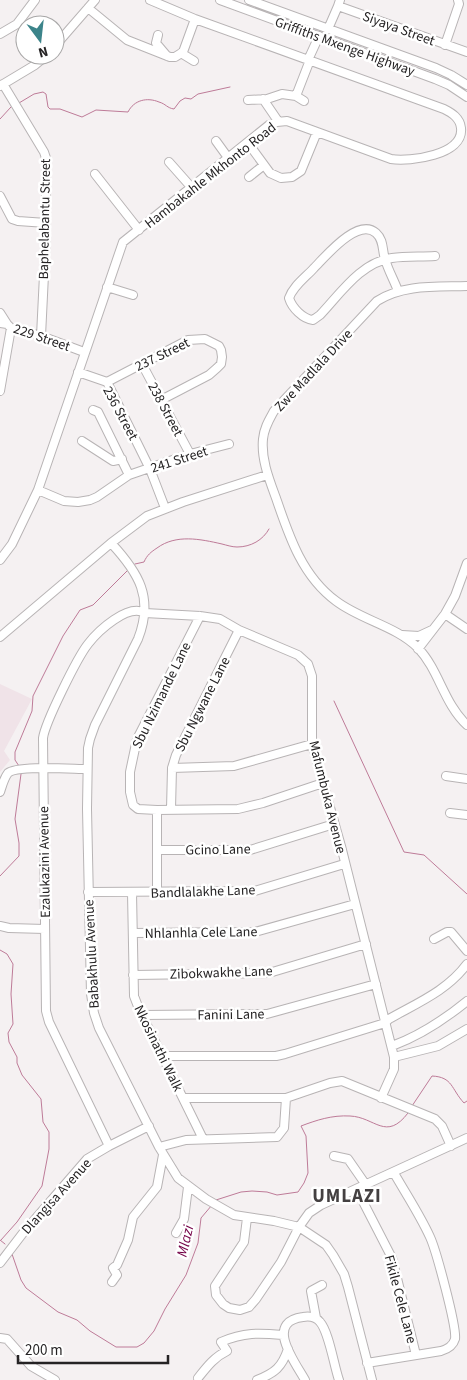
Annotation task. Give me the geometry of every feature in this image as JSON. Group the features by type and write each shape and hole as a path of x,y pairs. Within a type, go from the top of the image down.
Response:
{"street":[{"path":"0,34 17,24 36,0"},
{"path":"65,34 95,0"},
{"name":"Hambakahle Mkhonto Road","path":"0,560 12,544 38,490 123,242 269,126 278,121 286,121 401,161 452,148 461,136 460,122 451,112 195,19 150,0"},
{"name":"Griffiths Mxenge Highway","path":"220,0 435,79 449,85 467,97"},
{"name":"Griffiths Mxenge Highway","path":"249,0 436,68 467,85"},
{"path":"445,44 460,4 458,0"},
{"path":"328,29 339,3"},
{"name":"Siyaya Street","path":"339,3 467,52"},
{"path":"88,8 127,40 167,56 175,57 181,53 195,19"},
{"path":"158,35 156,43 167,56"},
{"path":"296,96 319,36"},
{"path":"181,53 194,61"},
{"path":"1,85 35,65"},
{"name":"Baphelabantu Street","path":"1,85 46,158 46,223 41,336"},
{"path":"248,100 263,99 282,94 296,96 304,101"},
{"path":"263,99 278,121"},
{"path":"248,143 270,173 280,178 292,177 298,174 303,166 317,132"},
{"path":"216,141 229,158"},
{"path":"169,162 192,188"},
{"path":"249,176 264,165"},
{"path":"95,174 138,230"},
{"path":"0,196 12,219 46,223"},
{"path":"398,291 385,259 379,236 370,230 360,231 338,243 298,285 289,298 291,304 307,319 316,319 364,269 385,259 435,256"},
{"name":"Zwe Madlala Drive","path":"467,286 428,287 398,291 386,295 377,301 274,411 264,430 263,440 263,453 268,475 296,552 307,571 322,591 351,612 401,635 418,649 430,665 453,708 467,725"},
{"path":"106,287 133,295"},
{"path":"0,313 6,325 0,391"},
{"name":"229 Street","path":"6,325 84,352"},
{"name":"237 Street","path":"107,382 188,340 196,338 213,342 219,346 221,350 221,364 209,375 161,400"},
{"name":"238 Street","path":"142,364 190,454"},
{"name":"236 Street","path":"78,372 107,382 150,469 165,508"},
{"path":"93,410 98,412 129,475"},
{"path":"82,441 113,461 122,459"},
{"name":"241 Street","path":"38,490 64,501 78,502 97,497 129,475 190,454 228,444"},
{"path":"0,637 142,519 165,508 268,475"},
{"name":"Babakhulu Avenue","path":"111,543 128,561 140,581 144,596 145,613 138,639 92,732 88,748 88,892 91,994 94,1014 99,1028 148,1126 178,1178 234,1215 299,1227 326,1245 344,1274 372,1380"},
{"path":"418,649 445,614 455,596 467,563"},
{"name":"Ezalukazini Avenue","path":"109,1146 47,1016 44,732 85,648 102,629 119,617 134,610 141,610 145,613"},
{"name":"Mafumbuka Avenue","path":"145,613 220,619 239,630 298,655 308,664 312,676 312,744 366,944 394,1057 394,1069 381,1098"},
{"path":"445,614 467,629"},
{"name":"Sbu Nzimande Lane","path":"156,810 138,809 132,805 130,772 137,739 200,616"},
{"path":"401,635 419,636 433,629"},
{"name":"Sbu Ngwane Lane","path":"171,809 172,768 176,755 239,630"},
{"path":"172,768 234,766 312,744"},
{"path":"0,792 6,776 11,771 44,768 87,769"},
{"path":"446,776 467,779"},
{"path":"157,892 156,810 218,810 250,807 323,783"},
{"path":"450,813 467,815"},
{"name":"Gcino Lane","path":"157,850 250,850 334,824"},
{"name":"Bandlalakhe Lane","path":"88,892 255,891 344,864"},
{"name":"Nkosinathi Walk","path":"132,893 134,996 203,1139"},
{"name":"Nhlanhla Cele Lane","path":"132,933 254,932 355,904"},
{"path":"0,926 45,929"},
{"path":"434,939 451,932 467,951"},
{"name":"Zibokwakhe Lane","path":"133,975 269,973 366,944"},
{"path":"164,1056 281,1055 385,1023 440,990 456,978 467,964"},
{"name":"Fanini Lane","path":"142,1015 267,1014 376,984"},
{"path":"392,1046 419,1033 467,1001"},
{"path":"394,1057 438,1046 467,1029"},
{"path":"184,1098 286,1098 330,1083 342,1082 435,1119 442,1126 451,1146"},
{"path":"159,1147 180,1141 203,1139 277,1137 284,1128 286,1098"},
{"name":"Dlangisa Avenue","path":"0,1263 23,1233 83,1164 109,1146 148,1126"},
{"path":"247,1218 244,1242 215,1286 219,1300 228,1308 245,1309 256,1299 281,1262 299,1227 314,1209 467,1138"},
{"path":"112,1282 117,1275 113,1268 117,1265 128,1240 133,1217 157,1187 163,1155"},
{"path":"334,1156 348,1159 366,1186"},
{"path":"367,1363 448,1349 454,1341 455,1335 434,1247 394,1173"},
{"path":"176,1233 184,1220 188,1186"},
{"name":"Fikile Cele Lane","path":"357,1190 392,1258 416,1355"},
{"path":"322,1285 312,1289 311,1292 316,1318 324,1328 339,1380"},
{"path":"305,1380 288,1349 283,1335 284,1327 295,1318 310,1316 316,1318"},
{"path":"198,1378 215,1358 226,1351 221,1342 253,1332 283,1335"},
{"path":"0,1338 7,1339 35,1370 55,1380"},
{"path":"257,1380 280,1367 288,1349"}],"shaded area":[{"path":"0,684 32,699 4,751 10,760 0,772"}],"waterway":[{"path":"19,103 34,94 43,92 46,94 50,109 60,109 82,117 96,110 128,112 137,102 146,100 161,103 174,109 185,98 191,99 198,94 230,87"},
{"path":"0,119 11,107"},
{"path":"135,564 144,562 153,551 172,541 197,539 233,547 242,547 256,542 269,529"},
{"path":"19,766 15,760 15,752 32,711 33,696 63,636 80,610 93,605 128,570"},
{"path":"334,701 404,852 424,855 467,894"},
{"path":"0,876 19,856 15,819 21,774"},
{"path":"0,950 7,954 13,964 11,994 13,1024 8,1033 9,1042 17,1057 17,1063 22,1075 41,1099 43,1122 49,1132 49,1149 42,1186 17,1222 1,1240"},
{"path":"412,1106 432,1076 448,1081 464,1103 467,1101"},
{"name":"Mlazi","path":"216,1200 241,1192 267,1192 277,1195 298,1192 308,1173 306,1136 301,1126 325,1118 350,1116 359,1117 387,1127 393,1126 408,1113"},
{"name":"Mlazi","path":"12,1254 21,1280 26,1288 58,1312 77,1320 90,1331 116,1347 137,1347 144,1343 154,1331 186,1275 198,1243 201,1218 212,1205"},
{"path":"0,1240 5,1244"}],"district":[{"name":"UMLAZI","path":"347,1195"}]}
